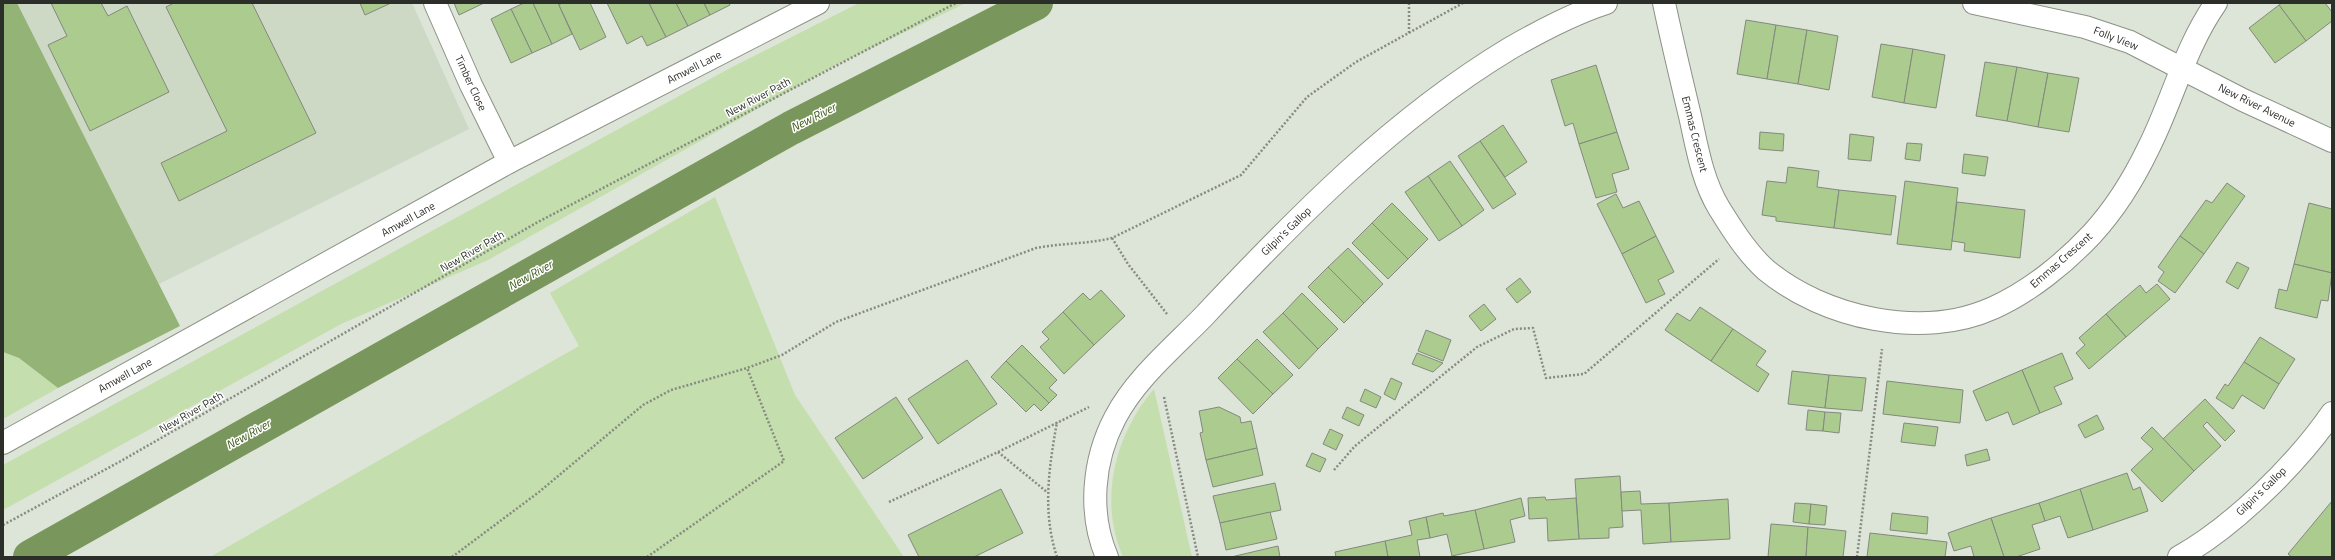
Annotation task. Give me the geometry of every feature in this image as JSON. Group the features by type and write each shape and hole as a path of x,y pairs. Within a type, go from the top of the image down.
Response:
{"street":[{"name":"Timber Close","path":"435,3 471,85 509,162"},
{"name":"Amwell Lane","path":"3,443 509,162 818,3"},
{"name":"Gilpin's Gallop","path":"1107,557 1096,515 1098,466 1114,420 1127,398 1157,364 1279,236 1368,154 1445,91 1544,29 1606,3"},
{"name":"Emmas Crescent","path":"1664,3 1702,167 1718,206 1740,241 1765,269 1787,285 1822,304 1858,316 1886,321 1925,323 1956,318 1992,309 2030,287 2062,261 2092,234 2125,189 2148,150 2182,68"},
{"name":"Folly View","path":"1974,3 2085,27 2130,42 2182,68"},
{"path":"2182,68 2209,13 2216,3"},
{"name":"New River Avenue","path":"2182,68 2243,100 2332,141"},
{"name":"Gilpin's Gallop","path":"2180,557 2192,550 2241,512 2282,472 2332,413"}],"path":[{"name":"New River Path","path":"3,525 128,457 538,222 956,3"},
{"path":"1409,3 1409,33"},
{"path":"452,557 539,492 643,405 671,390 747,368 782,355 836,322 969,271 1036,248 1065,243 1097,242 1112,238 1241,175 1307,98 1356,62 1463,3"},
{"path":"1112,238 1128,264 1169,315 1163,320"},
{"path":"1334,470 1355,446 1476,347 1514,329 1532,328 1546,378 1584,374 1740,241"},
{"path":"1857,557 1886,321"},
{"path":"1157,364 1198,557"},
{"path":"647,557 784,461 747,368"},
{"path":"889,502 998,452 1090,406 1093,402"},
{"path":"1057,422 1049,462 1047,492 1049,517 1057,557"},
{"path":"998,452 1047,492"}],"shaded area":[{"path":"17,3 412,3 469,129 159,284"}],"green space":[{"path":"3,3 17,3 180,326 58,388 19,358 3,352"},
{"path":"859,3 966,3 834,66 488,260 341,324 3,510 3,465 734,66"},
{"path":"715,197 795,395 904,557 210,557 579,346 550,293"},
{"path":"3,352 19,358 58,388 3,419"},
{"path":"1154,389 1192,557 1123,557 1116,535 1112,513 1114,468 1120,447 1129,426 1140,407"}],"building":[{"path":"51,3 101,3 108,16 127,6 169,92 90,131 48,45 67,36"},
{"path":"174,3 252,3 316,133 179,201 161,163 227,131 166,7"},
{"path":"360,3 391,3 365,15"},
{"path":"454,3 484,3 459,15"},
{"path":"524,3 533,3 552,44 532,53 511,9"},
{"path":"533,3 558,3 572,34 552,44"},
{"path":"562,3 590,3 606,37 580,50 559,5"},
{"path":"607,3 649,3 666,37 647,46 642,36 627,44"},
{"path":"649,3 676,3 688,26 666,37"},
{"path":"676,3 704,3 710,15 688,26"},
{"path":"704,3 729,3 730,5 710,15"},
{"path":"2282,3 2325,3 2332,12 2332,21 2306,41 2279,5"},
{"path":"2279,5 2306,41 2275,63 2249,28"},
{"path":"511,9 532,53 511,63 491,19"},
{"path":"1746,20 1776,25 1767,79 1737,74"},
{"path":"1776,25 1807,30 1798,84 1767,79"},
{"path":"1807,30 1838,36 1829,90 1798,84"},
{"path":"1881,44 1913,49 1904,103 1872,97"},
{"path":"1913,49 1945,55 1936,108 1904,103"},
{"path":"1985,62 2017,67 2007,121 1976,116"},
{"path":"1596,65 1617,132 1579,144 1573,123 1565,126 1551,80"},
{"path":"2017,67 2048,73 2038,127 2007,121"},
{"path":"2048,73 2079,78 2069,132 2038,127"},
{"path":"1503,125 1527,162 1505,177 1480,141"},
{"path":"1617,132 1629,169 1612,174 1617,192 1596,198 1579,144"},
{"path":"1760,132 1784,134 1783,151 1759,149"},
{"path":"1850,134 1874,137 1871,161 1848,159"},
{"path":"1480,141 1516,194 1493,209 1458,156"},
{"path":"1907,143 1922,144 1920,161 1905,159"},
{"path":"1964,154 1988,157 1985,176 1962,173"},
{"path":"1450,161 1484,210 1462,226 1428,176"},
{"path":"1788,167 1819,171 1817,187 1839,190 1834,228 1776,221 1776,217 1762,215 1767,181 1786,183"},
{"path":"1428,176 1462,226 1439,241 1405,192"},
{"path":"1905,181 1958,188 1951,250 1897,244"},
{"path":"2227,183 2245,196 2204,254 2180,236 2206,200 2212,203"},
{"path":"1839,190 1896,196 1891,235 1834,228"},
{"path":"1616,194 1623,208 1639,201 1656,236 1622,254 1597,204"},
{"path":"1957,202 2025,210 2020,258 1964,251 1965,243 1952,241"},
{"path":"1392,203 1428,239 1408,259 1372,223"},
{"path":"2309,203 2332,209 2332,273 2294,264"},
{"path":"1372,223 1408,259 1388,279 1352,243"},
{"path":"1656,236 1674,272 1658,280 1665,294 1646,303 1622,254"},
{"path":"2180,236 2204,254 2175,293 2158,281 2164,272 2158,267"},
{"path":"1348,248 1383,284 1364,303 1328,267"},
{"path":"2237,262 2249,268 2238,289 2226,282"},
{"path":"2294,264 2332,273 2328,301 2321,300 2317,318 2275,308 2279,289 2287,291"},
{"path":"1328,267 1364,303 1344,323 1308,287"},
{"path":"1520,278 1531,292 1517,303 1506,289"},
{"path":"2157,284 2170,299 2126,337 2106,314 2140,285 2146,293"},
{"path":"1101,290 1125,316 1094,345 1063,312 1083,293 1090,300"},
{"path":"1302,293 1338,329 1318,349 1283,313"},
{"path":"1484,304 1496,319 1481,331 1469,316"},
{"path":"1700,307 1733,329 1711,361 1665,330 1677,313 1690,321"},
{"path":"1063,312 1094,345 1064,374 1040,347 1049,339 1042,332"},
{"path":"1283,313 1318,349 1299,369 1263,332"},
{"path":"2106,314 2126,337 2089,369 2076,353 2085,345 2079,338"},
{"path":"1733,329 1766,351 1756,365 1769,374 1758,392 1711,361"},
{"path":"1426,330 1451,340 1443,361 1418,351"},
{"path":"2260,337 2295,359 2279,384 2244,362"},
{"path":"1257,339 1293,375 1273,394 1237,359"},
{"path":"1022,345 1057,380 1049,388 1057,395 1049,403 1006,361"},
{"path":"1417,353 1443,363 1433,372 1412,364"},
{"path":"2062,353 2073,379 2054,387 2062,404 2040,413 2022,370"},
{"path":"1237,359 1273,394 1253,414 1218,378"},
{"path":"967,360 997,404 938,444 908,399"},
{"path":"1006,361 1049,403 1041,411 1034,404 1026,412 991,377"},
{"path":"2244,362 2279,384 2264,409 2242,395 2233,409 2216,398 2225,384 2228,386"},
{"path":"2022,370 2040,413 2013,425 2008,412 1986,421 1973,391"},
{"path":"1792,371 1829,375 1825,408 1788,404"},
{"path":"1829,375 1866,378 1862,411 1825,408"},
{"path":"1391,378 1402,383 1395,400 1384,394"},
{"path":"1887,381 1963,390 1960,423 1883,414"},
{"path":"1365,389 1381,397 1376,408 1360,401"},
{"path":"896,397 923,438 863,479 835,438"},
{"path":"2205,399 2235,431 2225,441 2207,422 2203,426 2221,446 2194,471 2163,439"},
{"path":"1219,407 1240,417 1241,423 1251,421 1257,448 1206,460 1200,433 1203,432 1199,411"},
{"path":"1347,407 1364,415 1359,426 1342,418"},
{"path":"1808,410 1825,412 1823,431 1806,430"},
{"path":"1825,412 1841,413 1839,433 1823,431"},
{"path":"2097,415 2104,429 2085,438 2078,425"},
{"path":"1904,423 1938,427 1935,446 1901,442"},
{"path":"2152,427 2194,471 2162,502 2131,470 2153,449 2141,438"},
{"path":"1330,429 1343,435 1336,450 1323,444"},
{"path":"1257,448 1263,475 1213,487 1206,460"},
{"path":"1987,449 1990,460 1967,466 1965,455"},
{"path":"1312,453 1326,459 1320,472 1306,466"},
{"path":"2127,473 2133,490 2140,487 2148,511 2093,530 2080,489"},
{"path":"1620,476 1623,527 1609,528 1609,538 1579,539 1575,479"},
{"path":"1275,483 1281,510 1220,523 1213,496"},
{"path":"1001,489 1023,533 974,557 919,557 908,535"},
{"path":"2080,489 2093,530 2068,538 2060,516 2045,521 2039,503"},
{"path":"1640,491 1641,504 1669,503 1671,542 1643,544 1641,510 1622,511 1621,492"},
{"path":"1545,497 1546,500 1576,498 1579,539 1548,541 1547,518 1529,519 1528,498"},
{"path":"1521,498 1525,516 1510,520 1515,542 1484,549 1475,510"},
{"path":"1728,499 1730,539 1671,542 1669,503"},
{"path":"2332,501 2332,557 2292,557 2288,554"},
{"path":"1795,503 1811,504 1809,524 1793,522"},
{"path":"2039,503 2045,521 2032,525 2040,549 2016,557 2004,557 1991,518"},
{"path":"1811,504 1827,506 1825,525 1809,524"},
{"path":"1475,510 1484,549 1452,556 1447,534 1430,538 1426,517 1443,513 1444,516"},
{"path":"1270,512 1277,539 1226,550 1220,523"},
{"path":"1892,513 1928,517 1927,534 1890,530"},
{"path":"1426,517 1430,538 1417,540 1420,557 1388,557 1385,541 1412,535 1409,521"},
{"path":"1991,518 2004,557 1974,557 1971,546 1954,551 1948,533"},
{"path":"1771,524 1808,527 1806,557 1768,557"},
{"path":"1808,527 1846,531 1843,557 1806,557"},
{"path":"1870,533 1947,542 1945,557 1867,557"},
{"path":"1385,541 1388,557 1336,557 1335,552"},
{"path":"1278,546 1280,557 1231,557"}],"waterway":[{"name":"New River","path":"30,557 791,128 1036,3"}]}
